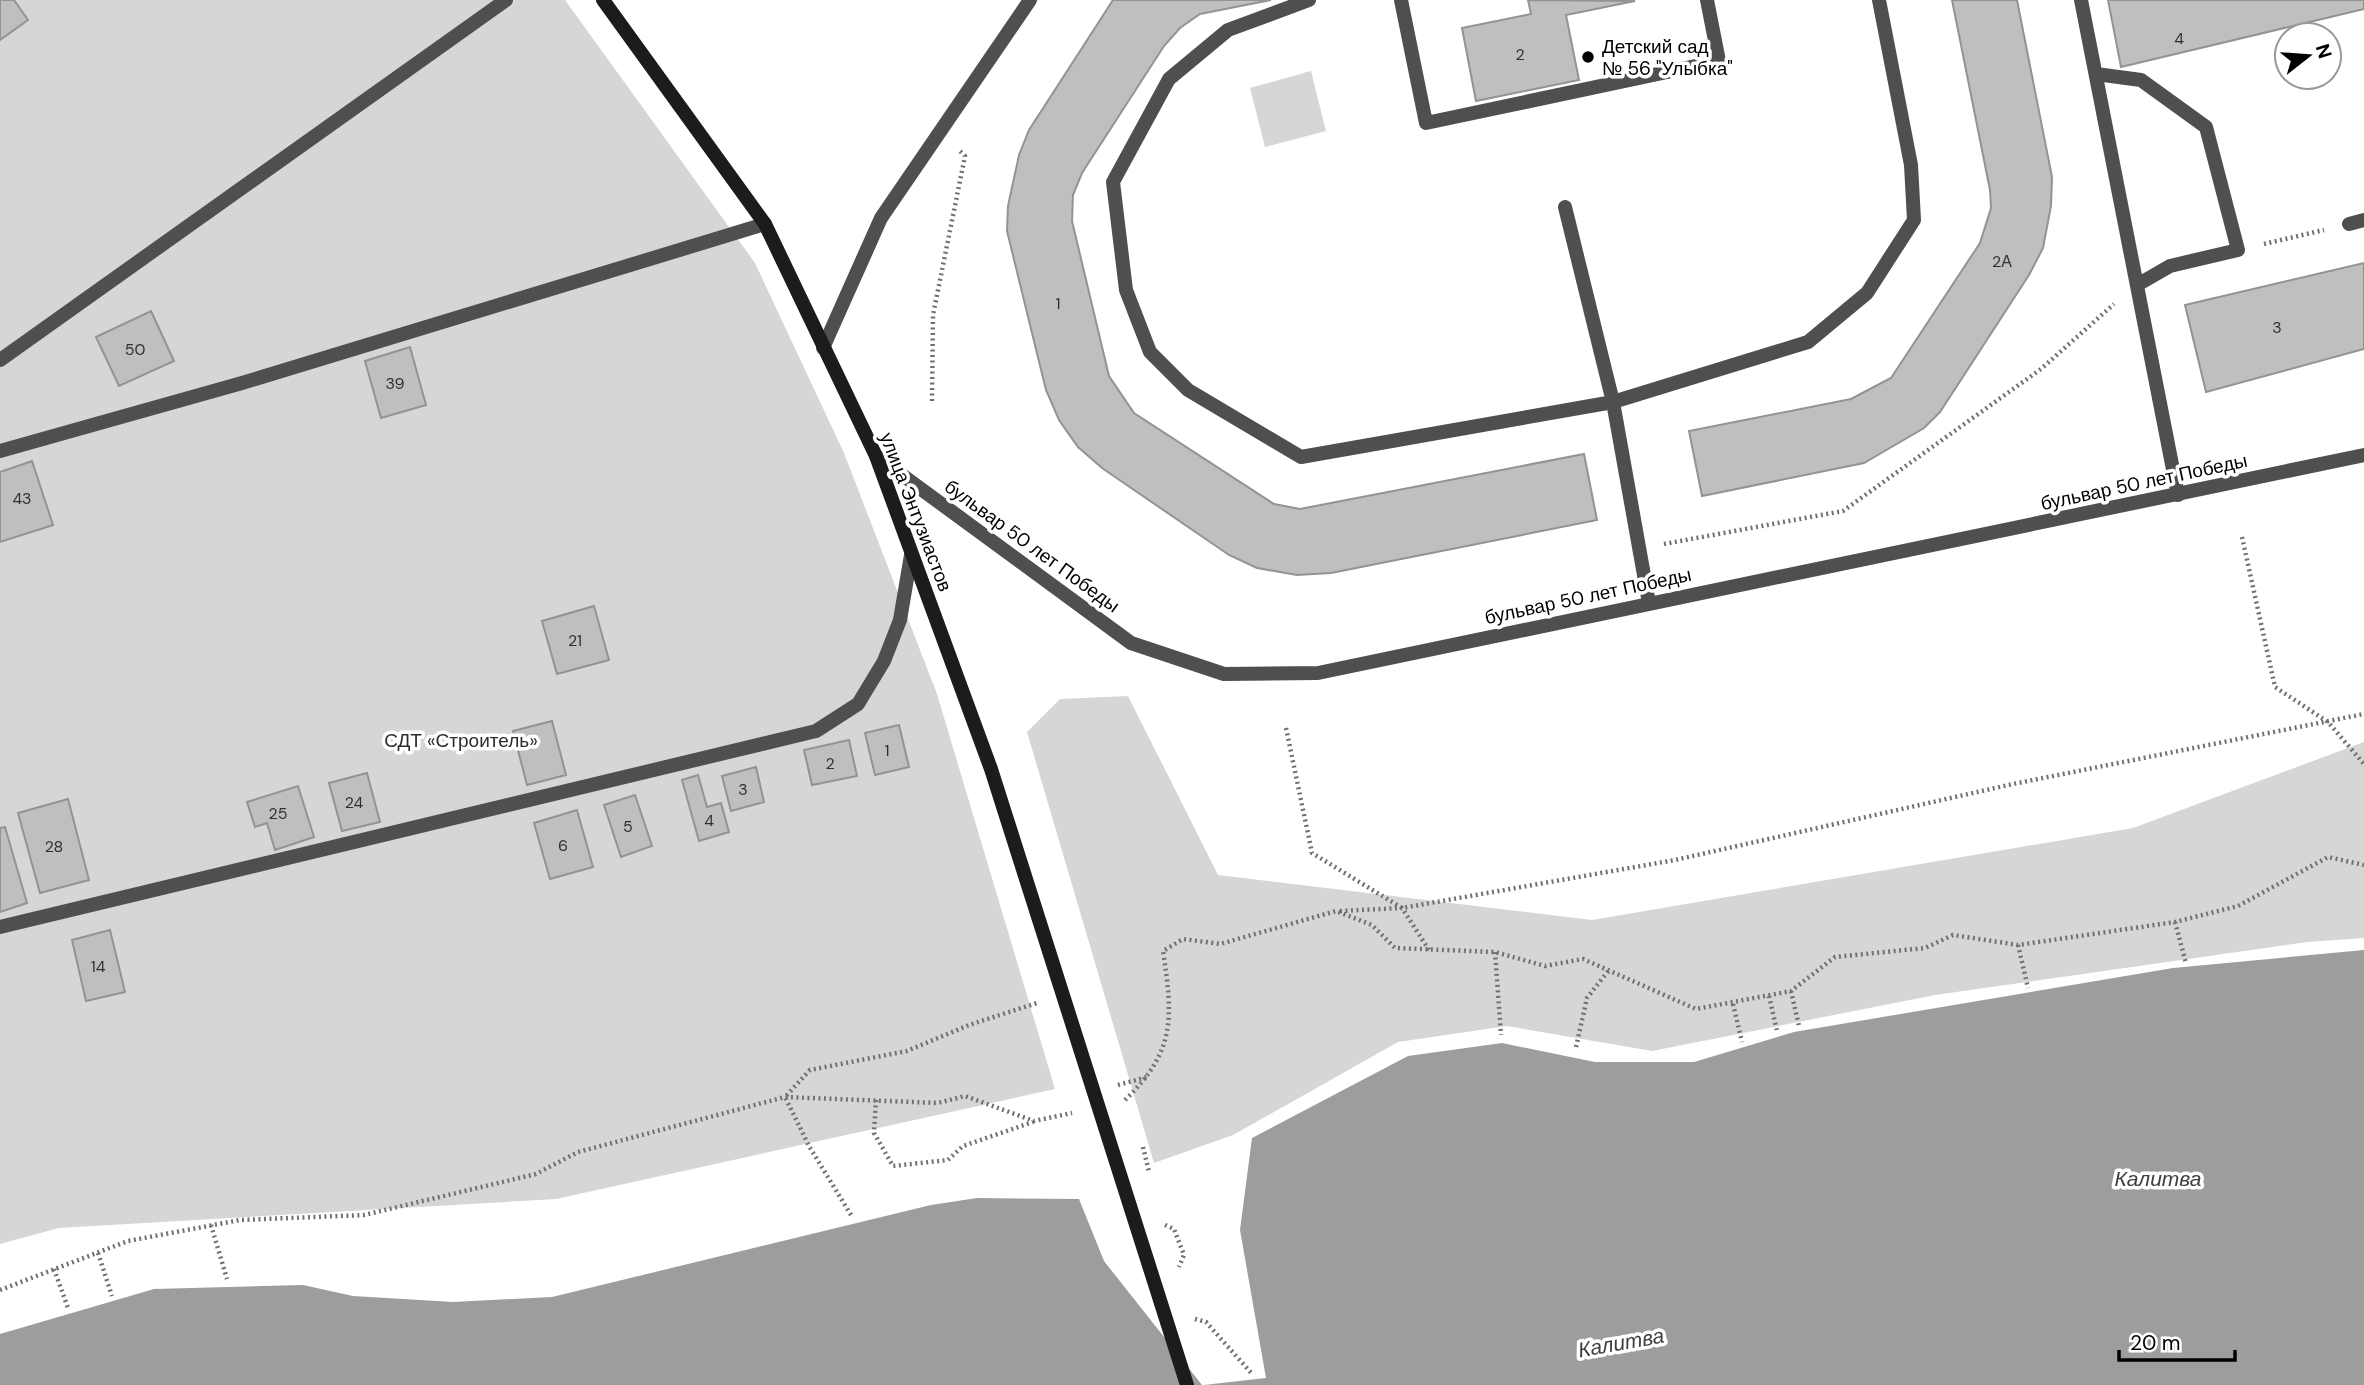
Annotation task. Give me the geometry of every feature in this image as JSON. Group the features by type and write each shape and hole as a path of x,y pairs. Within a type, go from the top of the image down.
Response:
{"main road":[{"name":"улица Энтузиастов","path":"603,0 765,224 876,456 991,769 1187,1385"}],"street":[{"path":"0,360 506,0"},
{"path":"823,348 881,218 1030,0"},
{"path":"1309,0 1227,30 1169,79 1113,182 1126,290 1150,352 1188,390 1301,457 1613,402 1808,342 1867,293 1914,220 1910,165 1879,0"},
{"path":"1401,0 1426,123 1719,61 1707,0"},
{"path":"2081,0 2178,495"},
{"path":"2096,74 2141,80 2206,127 2238,250 2169,266 2137,285"},
{"path":"1566,207 1613,402 1649,603"},
{"path":"2349,224 2364,220"},
{"path":"0,452 242,383 765,224"},
{"name":"бульвар 50 лет Победы","path":"876,456 1131,643 1224,674 1318,673 2364,455"},
{"path":"0,927 816,731 858,704 884,661 900,620 911,555"}],"path":[{"path":"932,401 933,315 965,156 940,130"},
{"path":"2238,250 2349,224"},
{"path":"1639,549 1843,511 2041,369 2137,285"},
{"path":"2242,537 2276,687 2328,722 2364,764"},
{"path":"1112,1103 1125,1100 1149,1077 1170,1029 1170,995 1163,951 1183,939 1220,944 1336,911 1402,908 1675,860 2050,776 2364,714"},
{"path":"1286,729 1312,853 1402,908 1429,950"},
{"path":"1336,911 1372,925 1395,948 1495,952 1545,966 1583,959 1696,1009 1791,991 1835,957 1925,948 1952,934 2018,945 2175,922 2238,906 2328,857 2364,865"},
{"path":"2175,922 2186,963"},
{"path":"2018,945 2028,988"},
{"path":"1495,952 1501,1035"},
{"path":"1576,1047 1587,998 1609,970"},
{"path":"1791,991 1799,1026"},
{"path":"1769,996 1777,1031"},
{"path":"785,1097 810,1070 907,1051 969,1025 1038,1003"},
{"path":"1733,1004 1742,1042"},
{"path":"1116,1086 1149,1077"},
{"path":"0,1290 128,1241 240,1220 364,1215 536,1174 578,1152 785,1097 938,1103 965,1096 1034,1121"},
{"path":"785,1097 808,1146 851,1215"},
{"path":"876,1100 874,1133 893,1166 948,1160 963,1146 1034,1121 1073,1112"},
{"path":"211,1225 227,1279"},
{"path":"98,1253 112,1296"},
{"path":"54,1269 68,1308"}],"green space":[{"name":"СДТ «Строитель»","path":"0,0 565,0 755,263 844,453 937,694 1055,1089 556,1199 59,1228 0,1244"},
{"path":"1311,71 1326,131 1265,147 1250,88"},
{"path":"1128,696 1218,875 1592,920 2133,828 2364,742 2364,938 2307,942 1935,995 1652,1051 1507,1026 1398,1042 1233,1135 1154,1163 1027,732 1060,699"}],"water":[{"name":"Калитва","path":"2364,950 2364,1385 1204,1385 1266,1378 1240,1230 1252,1138 1408,1056 1502,1043 1595,1062 1694,1062 1794,1032 2173,968"},
{"path":"977,1198 1079,1199 1104,1261 1202,1385 0,1385 0,1334 154,1289 303,1285 353,1296 453,1302 552,1297 931,1205"}],"building":[{"path":"0,0 14,0 28,20 0,40"},
{"path":"1113,0 1271,0 1200,14 1180,28 1164,46 1082,173 1073,195 1072,221 1109,376 1134,413 1274,504 1300,509 1584,454 1597,520 1331,573 1297,575 1257,568 1229,555 1102,468 1078,447 1059,420 1046,390 1007,231 1008,206 1019,155 1029,130"},
{"path":"1528,0 1635,1 1566,15 1579,80 1476,101 1462,28 1531,14"},
{"path":"1952,0 2017,0 2052,177 2051,206 2043,248 2029,275 1940,412 1924,428 1864,463 1702,496 1689,431 1851,399 1891,378 1980,243 1991,208 1990,190"},
{"path":"2108,0 2364,0 2364,9 2314,21 2273,21 2273,31 2121,67"},
{"path":"2364,263 2364,349 2206,392 2185,305"},
{"path":"151,311 174,361 119,386 96,337"},
{"path":"410,347 426,405 381,418 365,361"},
{"path":"32,461 53,525 0,542 0,472"},
{"path":"594,606 609,660 557,674 542,621"},
{"path":"552,721 566,775 527,785 513,731"},
{"path":"899,725 909,767 875,775 865,733"},
{"path":"849,740 857,776 812,785 804,750"},
{"path":"756,767 764,802 731,811 722,776"},
{"path":"367,773 380,822 342,831 329,783"},
{"path":"698,775 707,807 721,803 729,832 699,841 682,780"},
{"path":"298,786 314,837 275,850 267,823 255,827 247,802"},
{"path":"635,795 652,846 621,857 604,805"},
{"path":"68,799 89,880 40,893 18,813"},
{"path":"577,810 593,867 550,879 534,823"},
{"path":"5,827 27,903 0,912 0,828"},
{"path":"110,930 125,992 86,1001 72,940"}],"place":[{"name":"Детский сад № 56 \"Улыбка\"","path":"1588,57"}]}
